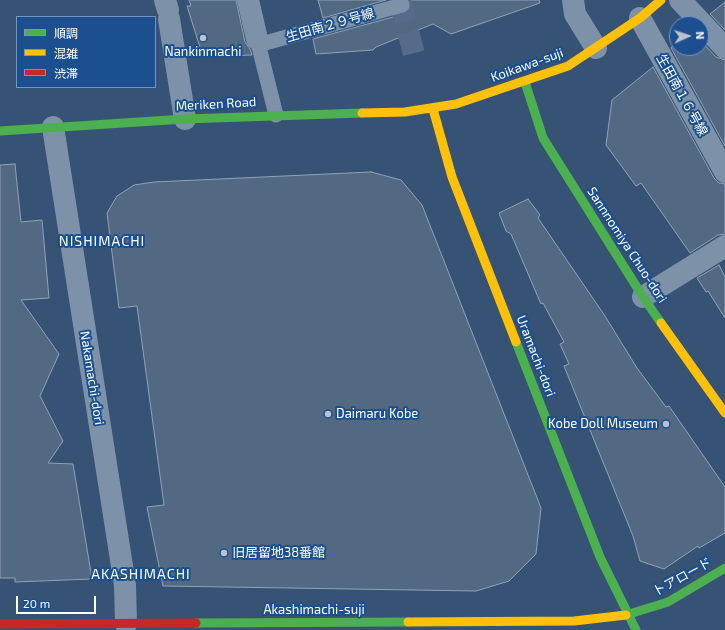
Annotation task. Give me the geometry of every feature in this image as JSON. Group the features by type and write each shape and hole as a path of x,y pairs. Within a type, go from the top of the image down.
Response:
{"street":[{"path":"248,0 258,42"},
{"path":"573,0 575,14 596,48"},
{"name":"Koikawa-suji","path":"433,109 456,104 525,82 568,66 640,18 661,0"},
{"path":"680,0 725,48"},
{"path":"168,10 185,119"},
{"name":"生田南１６号線","path":"640,18 654,47 725,172"},
{"name":"Sannnomiya Chuo-dori","path":"525,82 543,138 643,297 725,413"},
{"name":"Meriken Road","path":"0,131 185,119 405,112 433,109"},
{"name":"Uramachi-dori","path":"433,109 452,177 600,557 636,630"},
{"name":"Nakamachi-dori","path":"54,127 125,585 126,627"},
{"path":"643,297 725,246"},
{"name":"トアロード","path":"628,616 668,602 725,568"},
{"name":"Akashimachi-suji","path":"0,624 126,627 574,621 628,616"}],"lane":[{"name":"生田南２９号線","path":"258,42 402,5"},
{"path":"258,42 276,115"}],"building":[{"path":"189,0 236,0 245,42 252,55 203,57 187,6 191,6"},
{"path":"318,0 386,0 323,18"},
{"path":"409,0 539,0 540,3 451,34 433,24 376,47 373,50 316,54 313,39 404,14 411,8"},
{"path":"725,2 725,30 710,14"},
{"path":"709,50 716,57 725,60 725,146 675,56 709,56"},
{"path":"653,67 714,178 719,183 725,184 725,234 718,235 690,253 641,183 636,186 606,145 612,100"},
{"path":"15,164 21,222 42,220 49,298 21,300 59,354 40,396 63,441 48,463 73,464 92,579 15,582 15,578 0,578 0,165"},
{"name":"Daimaru Kobe","path":"371,172 401,180 422,205 541,508 536,554 509,581 476,591 163,586 147,507 164,505 137,306 119,308 107,213 117,196 134,185 154,182"},
{"path":"528,199 540,215 538,218 605,316 637,368 666,407 669,406 725,487 725,533 699,548 698,546 664,569 640,561 633,536 564,366 569,364 560,344 564,342 543,303 541,304 511,234 506,231 499,213"},
{"path":"719,265 725,277 725,318 708,291 706,292 697,278"}],"tunnel":[{"path":"400,0 415,58"}],"traffic: fast":[{"path":"525,82 543,138 661,323"},
{"path":"0,131 185,119 362,113"},
{"path":"516,342 600,557 636,630"},
{"path":"626,615 668,602 725,568"},
{"path":"196,623 408,622"}],"traffic: slow":[{"path":"362,113 405,112 456,104 568,66 640,18 661,0"},
{"path":"433,109 452,177 516,342"},
{"path":"661,323 725,413"},
{"path":"408,622 574,621 626,615"}],"traffic: jam":[{"path":"0,624 196,623"}],"place":[{"name":"Nankinmachi","path":"203,38"},
{"name":"Daimaru Kobe","path":"328,414"},
{"name":"Kobe Doll Museum","path":"666,424"},
{"name":"旧居留地38番館","path":"224,553"}],"district":[{"name":"NISHIMACHI","path":"102,241"},
{"name":"AKASHIMACHI","path":"141,574"}]}
